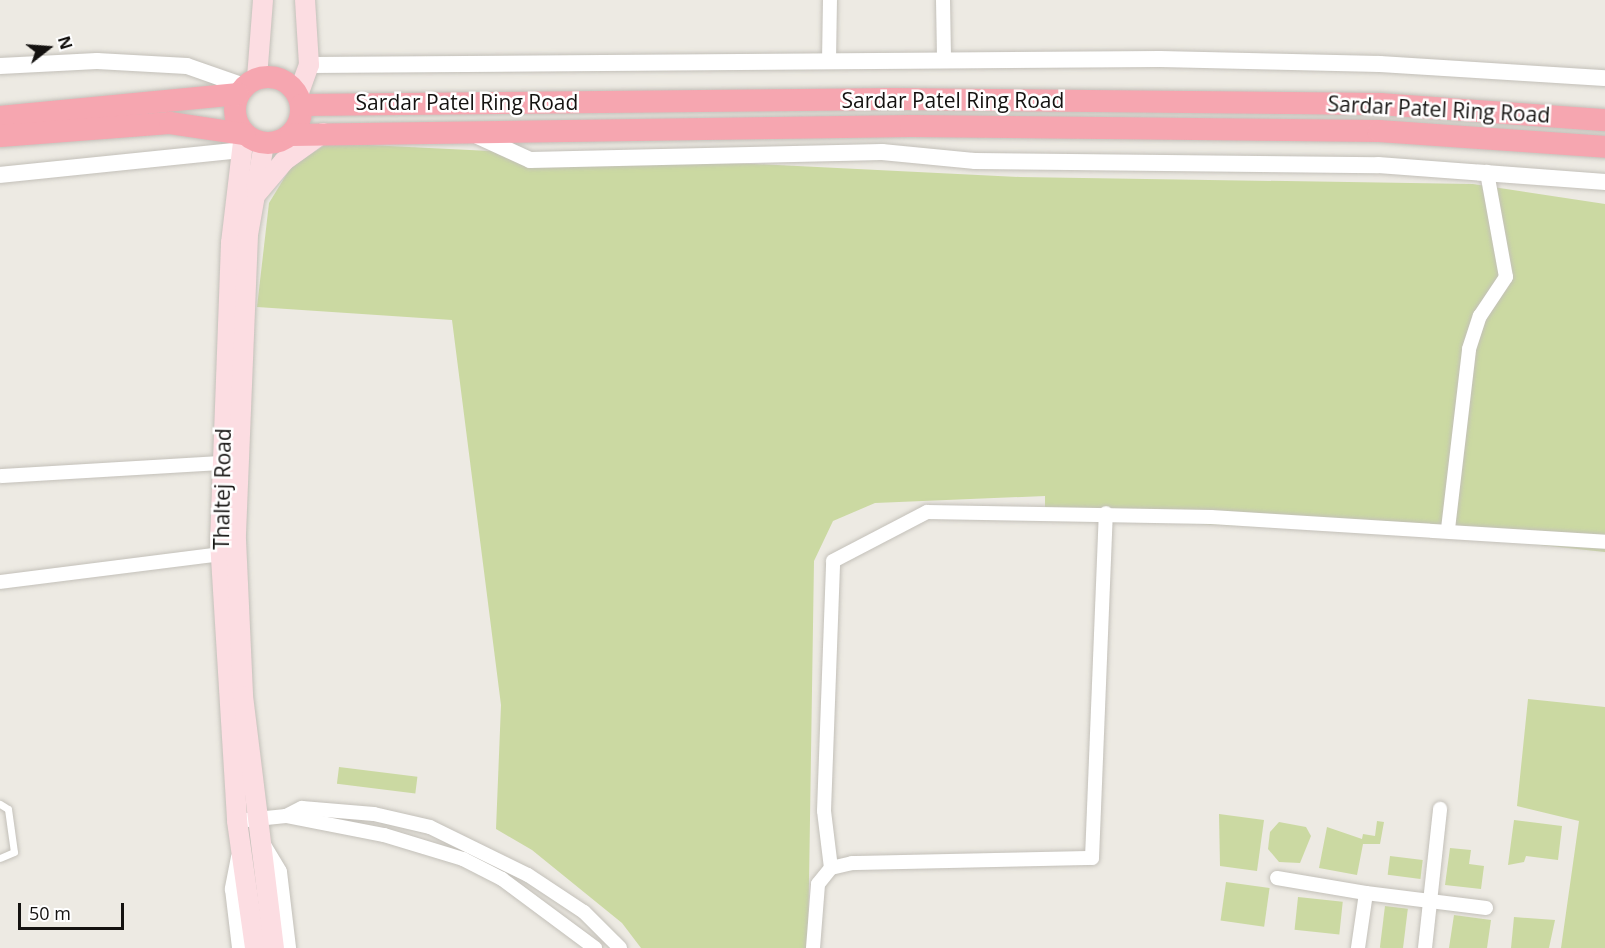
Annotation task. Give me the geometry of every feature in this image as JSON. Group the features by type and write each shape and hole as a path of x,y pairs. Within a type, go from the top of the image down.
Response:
{"highway":[{"path":"0,117 97,118 170,123 250,143 291,135 299,100 283,80 246,86 97,118 0,136"},
{"path":"246,86 234,115 250,143"},
{"name":"Sardar Patel Ring Road","path":"299,100 882,99 1356,104 1474,107 1605,120"},
{"name":"Sardar Patel Ring Road","path":"291,135 466,129 1379,131 1605,147"}],"main road":[{"path":"246,86 263,0"},
{"path":"299,100 309,65 305,0"},
{"path":"255,195 284,161 326,132"},
{"path":"250,143 255,195 248,235 228,553 274,948"},
{"name":"Thaltej Road","path":"250,143 231,243 222,463 228,553 237,821 255,948"}],"street":[{"path":"829,62 830,0"},
{"path":"943,0 944,60"},
{"name":"Sardar Patel Ring Road","path":"309,65 944,60 1273,61 1605,78"},
{"path":"0,66 97,61 187,66 246,86"},
{"name":"Sardar Patel Ring Road","path":"466,129 530,160 882,152 975,161 1378,165 1605,182"},
{"path":"0,175 250,143"},
{"path":"1448,529 1469,349 1480,316 1506,277 1487,172"},
{"path":"2,476 222,463"},
{"path":"831,868 824,811 833,561 859,543 941,509 1106,513 1448,529 1605,542"},
{"path":"813,948 818,884 831,868 852,862 1092,858 1106,513"},
{"path":"0,582 228,553"},
{"path":"286,816 302,808 374,814 466,841 584,912 620,948"},
{"path":"1425,948 1440,809"},
{"path":"237,821 286,816 384,835 463,859 502,879 595,948"},
{"path":"261,842 279,872 288,948"},
{"path":"240,845 233,889 240,948"},
{"path":"1277,879 1486,908"},
{"path":"1358,948 1366,893"}],"lane":[{"path":"0,804 8,809 14,852 0,858"}],"green space":[{"path":"328,143 1020,177 1473,184 1605,204 1605,552 1448,535 1045,517 1045,496 875,503 833,521 814,561 808,948 641,948 622,923 532,850 496,829 501,705 452,320 257,307 269,203 291,167"},
{"path":"1528,699 1605,707 1605,948 1561,948 1579,821 1517,806"},
{"path":"339,767 417,777 415,794 337,784"},
{"path":"1219,814 1264,820 1257,871 1220,866"},
{"path":"1514,820 1562,826 1558,860 1526,856 1524,862 1508,865"},
{"path":"1377,821 1384,822 1380,844 1363,844 1357,875 1319,868 1327,827 1362,839 1363,834 1375,836"},
{"path":"1279,822 1306,827 1311,836 1300,863 1279,862 1268,849 1270,832"},
{"path":"1450,848 1471,850 1469,864 1484,866 1481,889 1445,885"},
{"path":"1390,856 1423,860 1420,879 1388,875"},
{"path":"1226,882 1270,888 1264,927 1221,921"},
{"path":"1298,897 1343,902 1339,935 1295,930"},
{"path":"1385,906 1408,909 1403,948 1380,948"},
{"path":"1454,915 1491,920 1487,948 1449,948"},
{"path":"1514,917 1555,920 1549,948 1511,948"}]}
